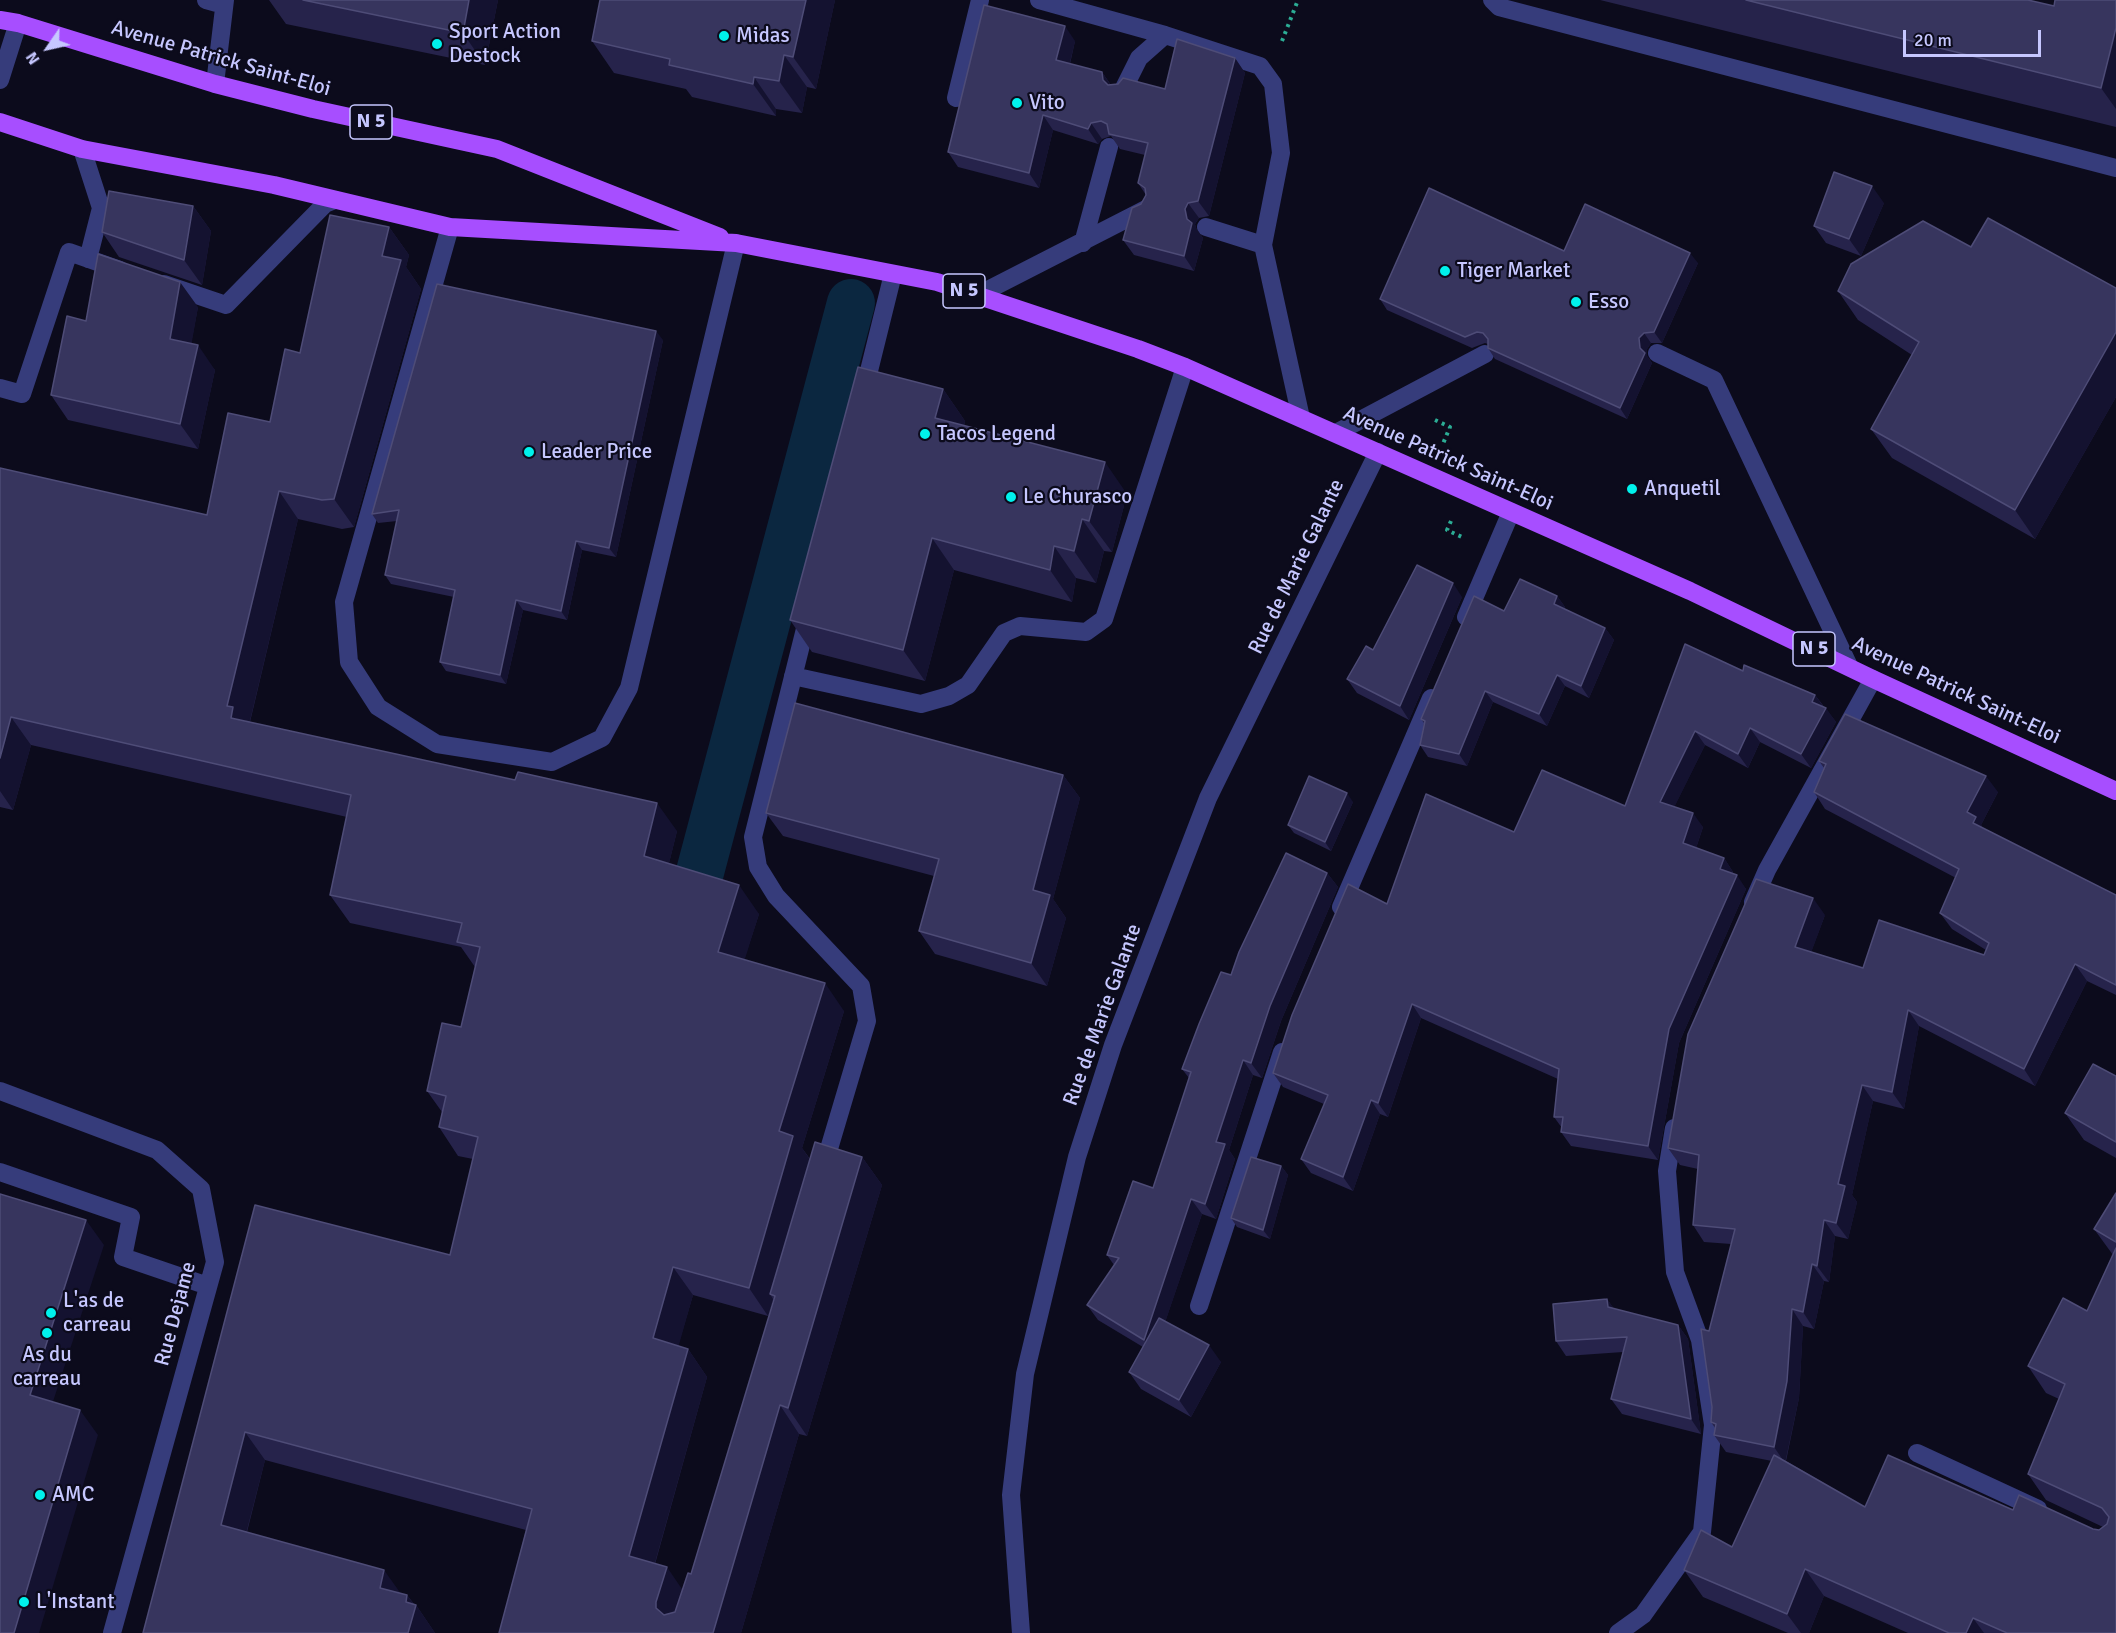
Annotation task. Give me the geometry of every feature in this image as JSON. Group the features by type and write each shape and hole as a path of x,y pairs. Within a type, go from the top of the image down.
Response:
{"main road":[{"name":"Avenue Patrick Saint-Eloi","path":"9,21 215,84 313,109 497,149 736,243"},
{"name":"Avenue Patrick Saint-Eloi","path":"0,122 82,149 274,185 450,228 736,243 937,282 1138,349 1336,433 1690,591 1873,679 2116,791"}],"street":[{"path":"206,0 224,2 215,84"},
{"path":"956,98 980,0"},
{"path":"1039,0 1165,35 1260,66 1273,84 1281,153 1263,245 1301,418"},
{"path":"1492,0 1499,7 2116,168"},
{"path":"0,80 9,21"},
{"path":"1123,90 1139,58 1165,35"},
{"path":"1083,243 1109,147"},
{"path":"82,149 101,207 88,259"},
{"path":"0,388 22,394 69,252 226,305 325,204 335,200"},
{"path":"978,295 1146,209"},
{"path":"1206,227 1263,245"},
{"path":"450,228 344,602 349,662 378,707 437,744 552,762 602,738 629,688 736,243"},
{"path":"859,412 893,274"},
{"path":"1336,433 1485,354"},
{"path":"1657,354 1714,380 1849,666"},
{"path":"793,676 921,704 949,696 968,685 1004,633 1020,626 1086,632 1104,619 1185,368"},
{"name":"Rue de Marie Galante","path":"1021,1633 1011,1495 1025,1374 1077,1157 1113,1045 1208,798 1378,452"},
{"path":"1461,629 1511,512"},
{"path":"813,596 753,837 758,867 776,896 861,986 867,1021 817,1191"},
{"path":"1744,922 1767,870 1873,679"},
{"path":"1333,926 1437,684"},
{"path":"1199,1306 1287,1036"},
{"name":"Rue Dejame","path":"0,1091 157,1150 201,1189 215,1262 112,1633"},
{"path":"1618,1633 1642,1615 1702,1532 1713,1425 1700,1340 1675,1272 1667,1171 1677,1115"},
{"path":"0,1172 131,1217 123,1257 208,1286"},
{"path":"1917,1452 2053,1516"}],"path":[{"path":"1396,402 1450,427 1429,474"}],"building":[{"path":"303,0 469,0 463,33"},
{"name":"Midas","path":"600,0 806,0 793,57 784,55 779,81 754,77 753,84 669,65 670,59 592,41"},
{"path":"1746,0 2028,0 2054,6 2055,0 2116,0 2116,28 2101,88"},
{"path":"984,5 1065,26 1056,60 1102,72 1103,80 1108,85 1118,84 1123,78 1165,89 1177,39 1235,58 1198,201 1188,203 1185,209 1187,219 1192,223 1184,256 1123,240 1132,208 1141,204 1146,195 1145,188 1138,183 1148,143 1109,134 1107,124 1101,121 1091,123 1088,129 1043,115 1029,173 948,152"},
{"path":"1834,172 1872,186 1849,239 1814,226"},
{"name":"Esso","path":"1429,188 1564,251 1585,204 1690,253 1654,332 1644,333 1639,338 1640,348 1645,353 1620,408 1488,348 1488,339 1483,333 1477,332 1465,337 1380,299"},
{"path":"109,191 193,206 184,260 102,232"},
{"path":"330,215 389,227 382,256 401,260 334,499 322,500 279,491 227,706 233,707 231,718 515,780 518,772 657,803 644,856 739,885 718,952 825,983 779,1131 793,1136 749,1288 673,1267 653,1338 688,1349 629,1556 667,1567 656,1602 656,1608 664,1615 675,1612 688,1573 691,1574 775,1296 770,1294 815,1142 862,1157 788,1408 780,1405 713,1633 499,1633 532,1509 245,1432 221,1525 384,1570 380,1588 407,1595 406,1602 416,1605 408,1633 143,1633 255,1205 450,1255 478,1137 439,1127 446,1096 427,1091 442,1023 461,1027 480,947 457,942 462,923 330,895 351,795 11,717 0,758 0,468 207,515 228,413 270,422 285,349 300,353"},
{"path":"1988,218 2116,288 2116,332 2015,510 1871,429 1919,342 1838,291 1851,264 1923,221 1971,247"},
{"path":"98,254 180,282 170,339 198,345 180,424 51,395 67,316 86,321"},
{"name":"Leader Price","path":"437,284 656,331 609,548 576,541 561,611 516,600 500,675 440,662 455,590 385,575 399,510 372,514"},
{"path":"858,367 943,389 935,418 1105,462 1089,521 1082,519 1074,551 1054,546 1050,570 932,538 903,650 790,620"},
{"path":"1417,565 1453,583 1400,706 1347,679 1366,646 1373,650"},
{"path":"1520,579 1557,596 1554,604 1605,628 1581,686 1557,675 1539,714 1485,691 1459,754 1420,745 1425,721 1421,719 1474,596 1504,611"},
{"path":"1685,644 1743,671 1744,665 1815,695 1812,702 1826,708 1801,754 1750,728 1738,754 1695,731 1660,802 1693,813 1683,843 1724,858 1720,869 1737,875 1669,1029 1648,1146 1561,1132 1563,1117 1554,1117 1559,1069 1412,1004 1378,1103 1371,1100 1343,1177 1301,1159 1328,1095 1273,1073 1292,1015 1348,884 1387,904 1426,794 1514,832 1542,770 1625,806"},
{"path":"795,703 1063,775 1033,890 1050,895 1031,963 919,931 939,859 766,813"},
{"path":"1845,714 1986,776 1967,812 1976,817 1973,823 2116,895 2116,985 2075,964 2024,1069 1908,1010 1892,1092 1862,1085 1838,1184 1845,1186 1836,1223 1824,1220 1817,1266 1812,1264 1803,1312 1792,1309 1787,1381 1774,1447 1714,1435 1716,1424 1711,1422 1712,1407 1701,1329 1709,1331 1735,1229 1693,1225 1699,1155 1668,1148 1688,1034 1756,879 1813,898 1795,947 1863,968 1879,920 1984,955 1989,943 1940,913 1959,869 1814,792 1826,764 1819,761"},
{"path":"1309,776 1347,793 1325,842 1288,825"},
{"path":"1286,853 1327,873 1270,1006 1251,1063 1243,1060 1216,1142 1225,1144 1205,1204 1191,1199 1144,1340 1087,1305 1119,1258 1107,1255 1133,1181 1153,1188 1191,1072 1182,1069 1199,1024 1221,972 1231,975 1239,952"},
{"path":"2093,1064 2116,1076 2116,1142 2065,1113"},
{"path":"1251,1157 1281,1166 1263,1230 1231,1218"},
{"path":"2116,1193 2116,1242 2094,1229"},
{"path":"0,1194 86,1220 30,1395 80,1410 14,1633 0,1633"},
{"path":"2116,1248 2116,1633 2007,1633 1973,1618 1966,1633 1949,1633 1805,1569 1787,1614 1684,1570 1701,1530 1732,1547 1774,1455 1865,1507 1888,1455 2013,1510 2019,1495 2099,1530 2107,1524 2109,1517 2102,1508 2028,1474 2065,1384 2028,1366 2063,1298 2087,1311"},
{"path":"1607,1299 1608,1307 1678,1325 1691,1419 1611,1399 1627,1337 1556,1341 1553,1304"},
{"path":"1159,1318 1209,1345 1179,1400 1129,1372"}],"waterway":[{"path":"683,936 851,303"}],"place":[{"name":"Midas","path":"724,36"},
{"name":"Sport Action Destock","path":"437,44"},
{"name":"Vito","path":"1017,103"},
{"name":"Tiger Market","path":"1445,271"},
{"name":"Esso","path":"1576,302"},
{"name":"Tacos Legend","path":"925,434"},
{"name":"Leader Price","path":"529,452"},
{"name":"Anquetil","path":"1632,489"},
{"name":"Le Churasco","path":"1011,497"},
{"name":"L'as de carreau","path":"51,1313"},
{"name":"As du carreau","path":"47,1333"},
{"name":"AMC","path":"40,1495"},
{"name":"L'Instant","path":"24,1602"}]}
